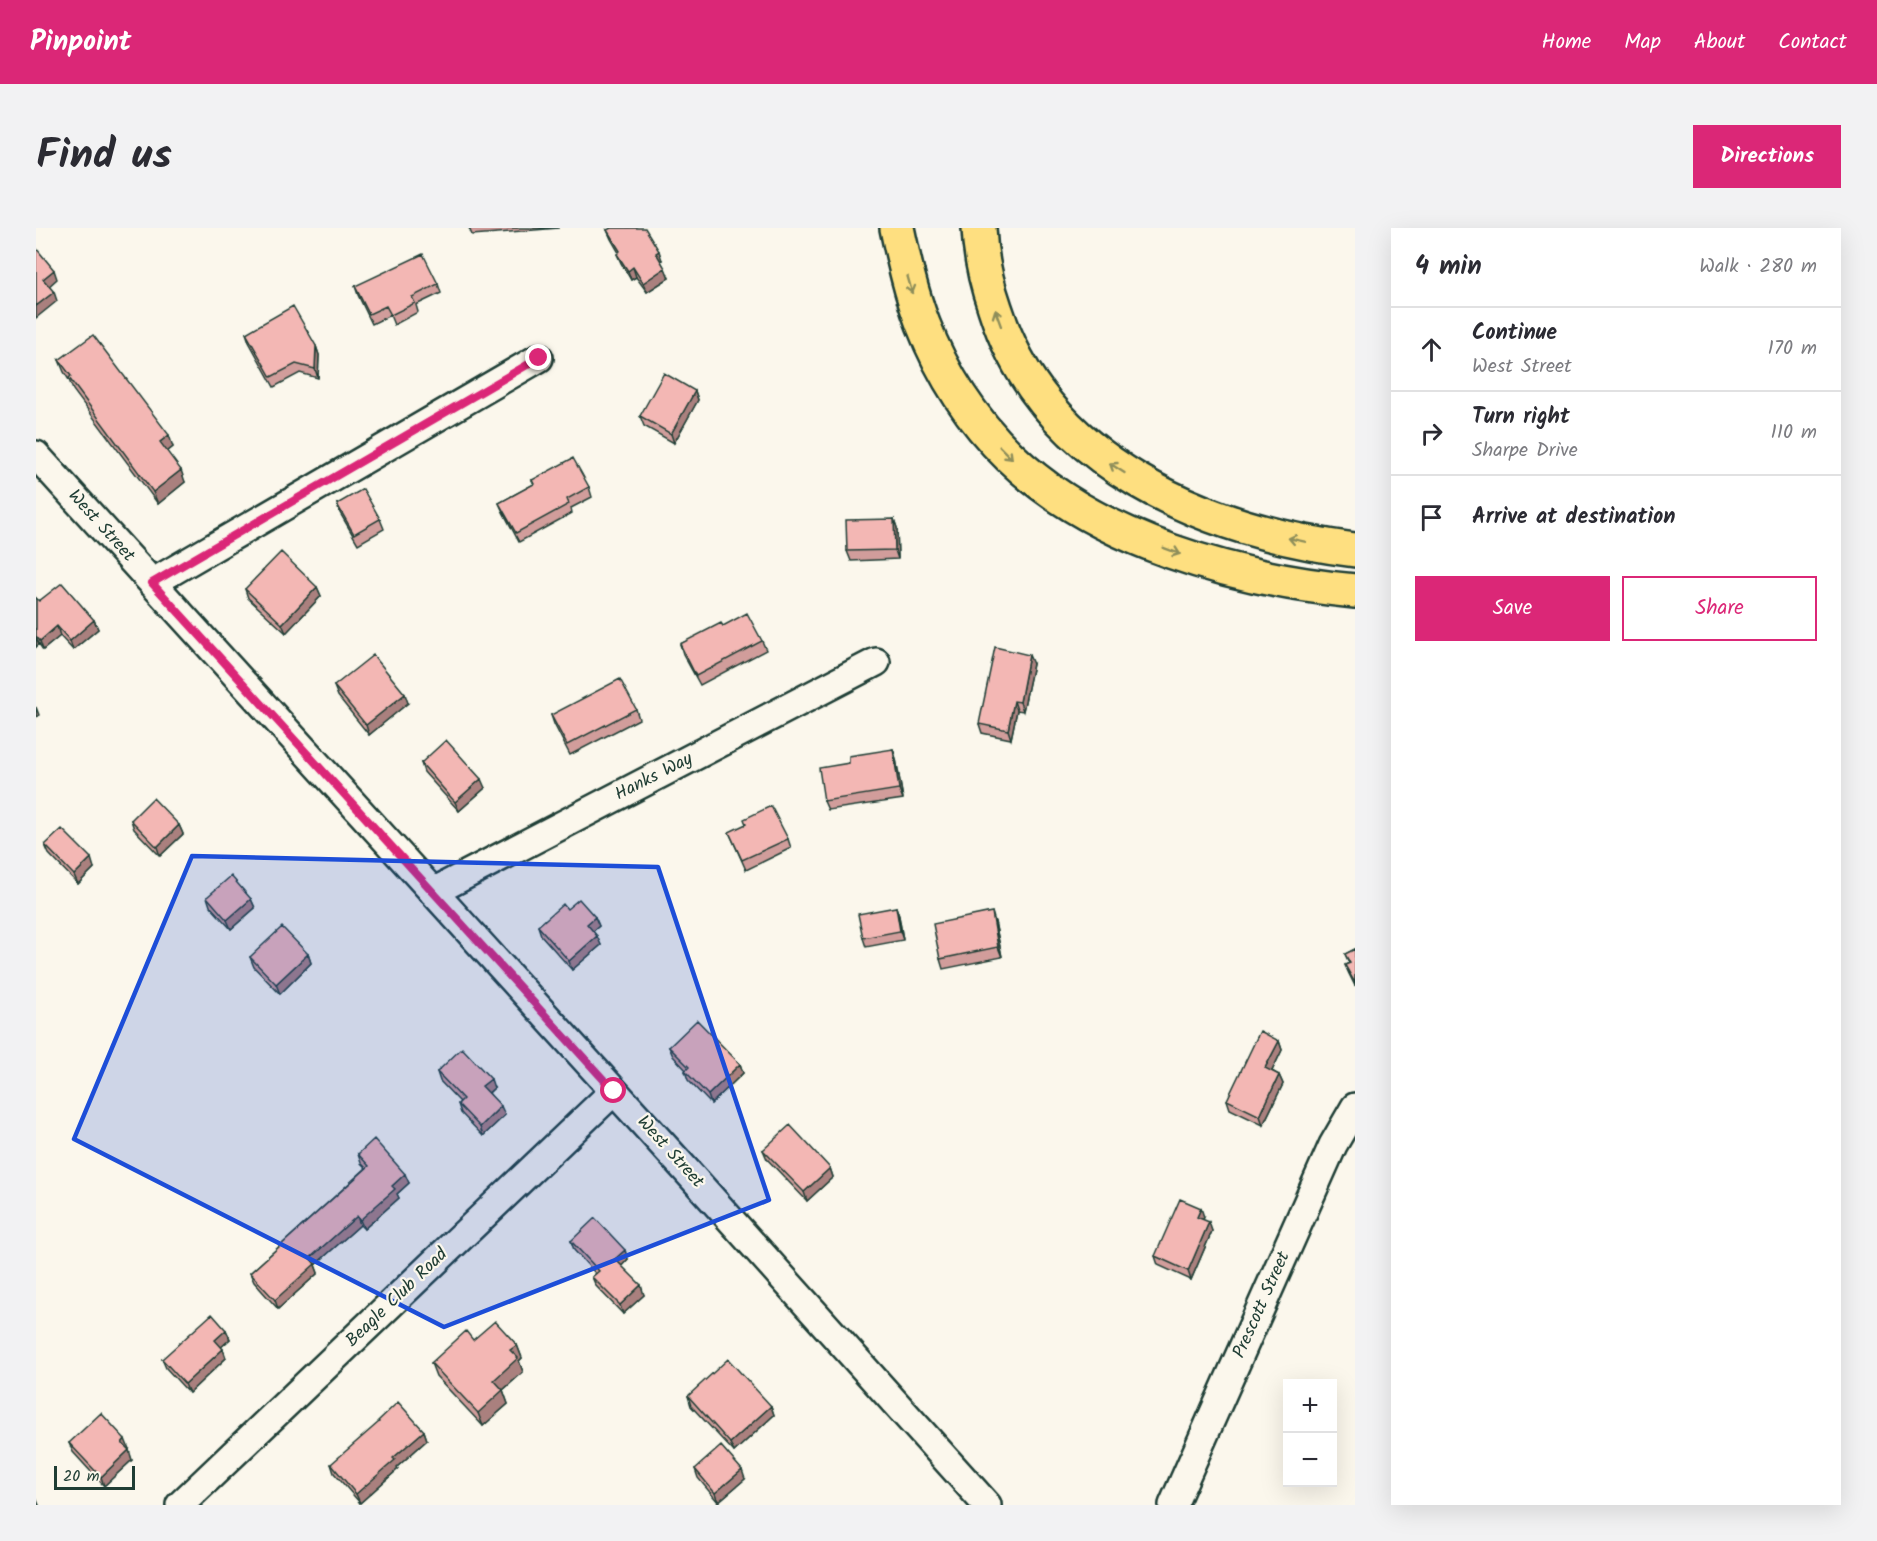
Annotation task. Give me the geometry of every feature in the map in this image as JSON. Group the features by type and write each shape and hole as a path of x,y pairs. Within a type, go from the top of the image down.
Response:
{"highway":[{"path":"897,228 923,325 944,368 983,427 1011,458 1034,477 1057,495 1096,518 1183,555 1227,569 1274,580 1355,591"},
{"path":"979,228 984,273 1005,336 1016,359 1054,414 1085,444 1103,459 1150,488 1204,512 1254,530 1355,550"}],"street":[{"path":"152,583 539,358"},
{"name":"West Street","path":"36,455 987,1505"},
{"name":"Hanks Way","path":"433,892 876,662"},
{"name":"Beagle Club Road","path":"180,1505 614,1091"},
{"name":"Prescott Street","path":"1173,1505 1328,1156 1355,1107"}],"highlighted area":[{"path":"192,856 658,867 769,1200 444,1327 74,1139"}],"building":[{"path":"645,228 659,251 656,253 665,268 643,283 633,267 628,271 617,254 620,251 607,230"},
{"path":"36,248 54,270 43,279 54,292 36,306"},
{"path":"423,254 438,284 412,297 415,303 391,315 386,306 369,314 355,286"},
{"path":"293,306 316,346 315,369 296,364 271,377 246,333"},
{"path":"93,335 169,435 160,442 181,470 153,492 69,378 71,376 59,360"},
{"path":"664,373 695,391 671,434 640,416"},
{"path":"573,458 589,487 567,499 569,504 516,533 499,503 534,484 532,480"},
{"path":"363,489 380,519 354,534 337,504"},
{"path":"894,519 895,550 847,551 846,520"},
{"path":"281,552 317,587 282,624 245,589"},
{"path":"62,583 94,620 70,641 57,626 40,641 36,636 36,598 39,601"},
{"path":"747,613 762,641 696,676 680,644 721,623 723,626"},
{"path":"995,647 1029,655 1020,702 1014,701 1008,730 979,724"},
{"path":"373,655 405,694 366,725 334,686"},
{"path":"620,679 636,709 567,745 551,715"},
{"path":"446,740 481,779 455,802 421,763"},
{"path":"893,749 899,789 824,801 819,768 849,763 849,756"},
{"path":"153,798 179,825 157,847 131,820"},
{"path":"771,806 788,839 742,860 729,832 746,824 744,819"},
{"path":"62,829 91,858 74,875 45,845"},
{"path":"231,876 251,899 227,920 207,897"},
{"path":"579,899 595,917 587,924 597,936 569,961 538,926 563,904 567,909"},
{"path":"896,907 900,931 863,938 858,914"},
{"path":"992,912 998,947 940,959 933,924"},
{"path":"282,927 308,954 276,984 250,957"},
{"path":"1355,949 1355,983 1345,965 1350,963 1345,954"},
{"path":"697,1020 740,1064 708,1095 685,1071 689,1067 669,1047"},
{"path":"1260,1031 1279,1041 1265,1068 1279,1075 1260,1116 1227,1100"},
{"path":"462,1048 491,1079 482,1086 501,1106 480,1127 458,1104 463,1099 437,1072"},
{"path":"790,1125 830,1168 804,1192 763,1150"},
{"path":"374,1139 405,1174 392,1186 395,1189 360,1220 357,1216 310,1258 315,1264 275,1300 250,1273 369,1166 358,1154"},
{"path":"1180,1199 1201,1208 1197,1217 1209,1222 1188,1271 1155,1256"},
{"path":"595,1218 625,1250 615,1259 641,1285 620,1305 592,1277 599,1271 571,1241"},
{"path":"212,1314 226,1330 215,1340 223,1349 185,1384 162,1359"},
{"path":"495,1321 517,1345 510,1350 518,1358 494,1380 503,1390 478,1413 431,1363 466,1331 473,1340"},
{"path":"728,1359 771,1406 730,1443 688,1396"},
{"path":"398,1402 424,1431 356,1494 331,1464"},
{"path":"101,1413 125,1439 122,1443 129,1450 101,1477 69,1443"},
{"path":"721,1446 742,1470 715,1493 695,1469"}],"route":[{"path":"539,358 152,583 614,1091"}]}
